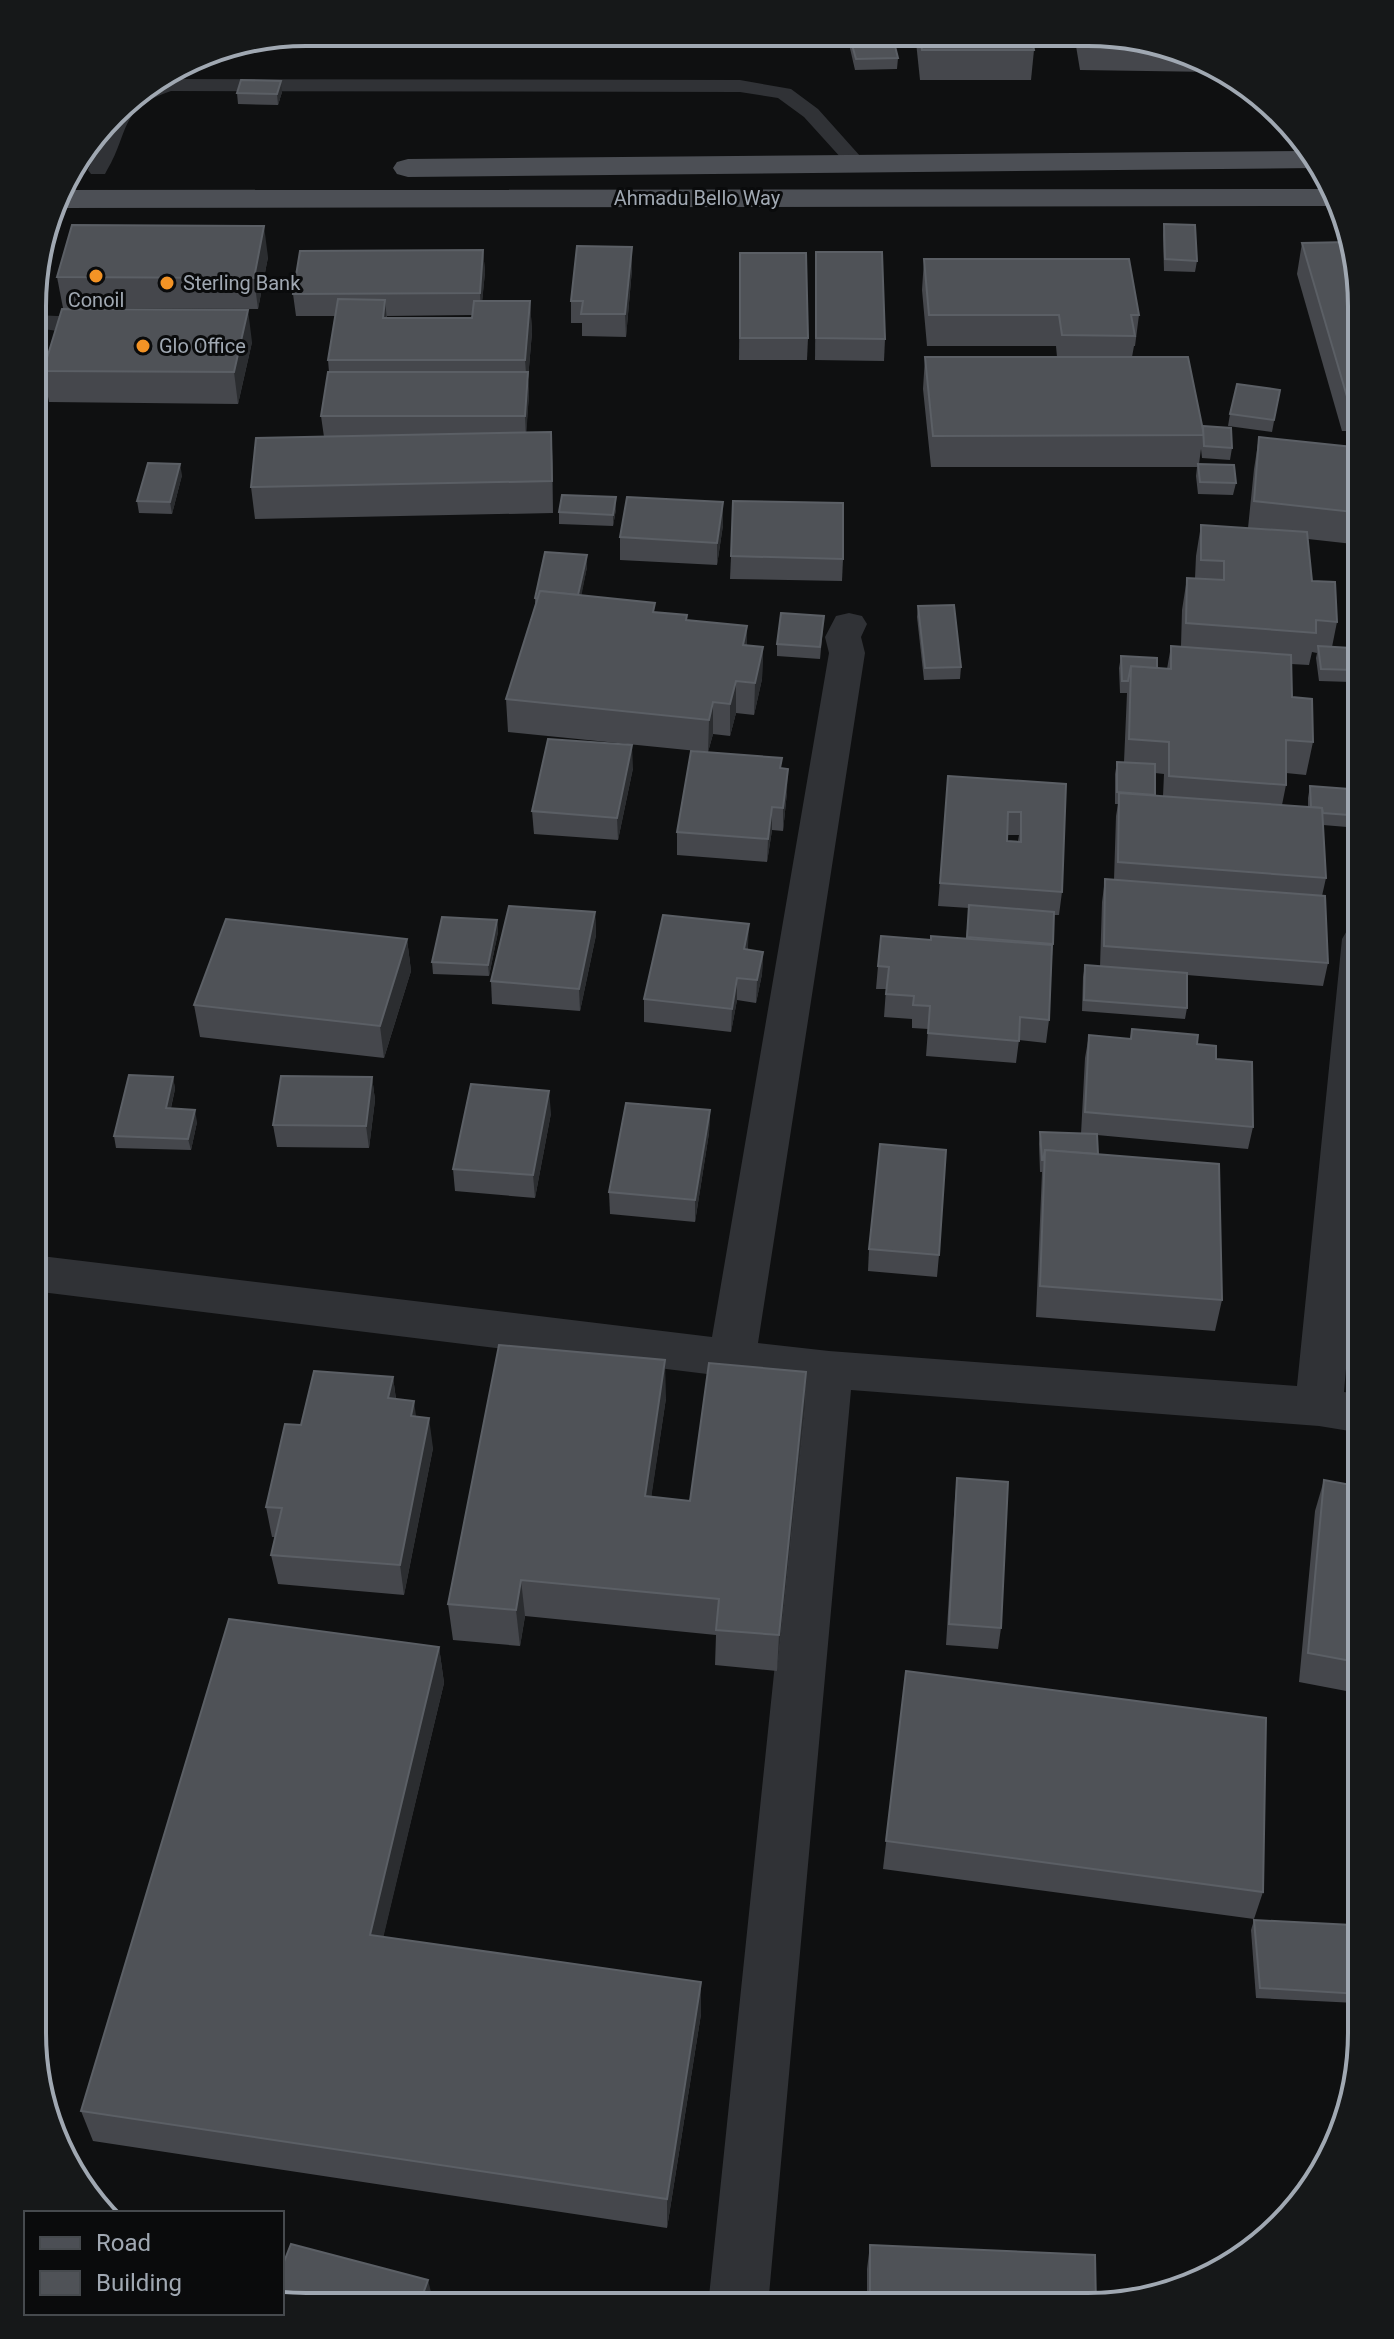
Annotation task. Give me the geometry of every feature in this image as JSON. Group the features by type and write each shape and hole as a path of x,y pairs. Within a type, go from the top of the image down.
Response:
{"main road":[{"name":"Ahmadu Bello Way","path":"383,168 1302,160"},
{"path":"85,170 129,170"},
{"name":"Ahmadu Bello Way","path":"70,199 1324,198"}],"street":[{"path":"732,1359 847,653 843,637 849,624"},
{"path":"46,1275 829,1370 1340,1411 1347,1251"},
{"path":"739,2293 829,1370"}],"lane":[{"path":"170,85 740,86 784,93 811,113 859,166"},
{"path":"46,323 124,324"}],"building":[{"path":"852,46 895,46 898,58 856,59"},
{"path":"922,46 1033,46 1034,50 922,50"},
{"path":"241,80 281,81 277,94 237,93"},
{"path":"1164,224 1195,225 1197,261 1165,259"},
{"path":"72,225 264,226 254,278 57,277"},
{"path":"1340,242 1348,306 1348,400 1302,243"},
{"path":"577,246 632,247 625,314 581,314 583,301 571,301"},
{"path":"483,250 480,293 293,294 300,251"},
{"path":"816,252 882,252 885,339 816,338"},
{"path":"740,253 806,253 808,338 740,338"},
{"path":"924,259 1129,259 1139,315 1131,315 1135,336 1062,335 1059,315 929,315"},
{"path":"338,299 385,300 383,318 472,318 474,301 530,301 525,360 328,360"},
{"path":"62,309 248,310 234,372 46,371 46,361"},
{"path":"925,357 1188,357 1204,435 933,436"},
{"path":"328,372 528,372 525,416 321,416"},
{"path":"1237,384 1280,390 1274,420 1230,414"},
{"path":"1203,426 1231,428 1232,448 1204,446"},
{"path":"551,432 552,481 251,487 256,438"},
{"path":"1259,437 1348,446 1348,511 1254,501"},
{"path":"148,463 180,464 170,502 137,501"},
{"path":"1198,464 1234,465 1236,483 1200,482"},
{"path":"562,495 616,497 613,515 559,512"},
{"path":"627,497 723,502 717,543 620,537"},
{"path":"733,501 843,503 843,559 731,556"},
{"path":"1201,525 1307,532 1312,581 1335,582 1337,622 1316,620 1316,633 1186,623 1187,578 1224,580 1224,561 1201,560"},
{"path":"545,552 587,555 578,595 540,591 538,599 535,598"},
{"path":"540,591 655,603 653,612 687,615 686,620 747,626 743,645 763,647 755,683 736,681 730,704 713,702 709,720 506,699"},
{"path":"954,605 961,667 925,668 918,606"},
{"path":"781,613 824,616 820,647 777,644"},
{"path":"1171,646 1291,655 1292,697 1312,699 1313,742 1286,740 1286,785 1169,776 1169,742 1129,739 1131,666 1171,669"},
{"path":"1318,646 1348,648 1348,670 1321,669"},
{"path":"1121,656 1157,658 1157,668 1131,666 1128,681 1122,681"},
{"path":"548,739 632,745 617,818 532,811"},
{"path":"691,751 782,758 780,768 788,769 783,808 772,807 768,839 677,832"},
{"path":"1117,762 1155,764 1155,795 1117,792"},
{"path":"948,776 1066,784 1062,892 940,883","holes":["1008,812 1021,812 1021,842 1007,841"]},
{"path":"1310,786 1348,789 1348,815 1323,813 1322,808 1311,807"},
{"path":"1119,793 1322,808 1326,878 1118,862"},
{"path":"1105,879 1325,896 1328,963 1104,946"},
{"path":"969,905 1054,912 1053,944 967,937"},
{"path":"509,906 595,912 579,989 491,981"},
{"path":"663,915 749,924 744,949 763,952 757,980 737,978 732,1009 644,999"},
{"path":"442,917 497,920 488,965 432,962"},
{"path":"226,919 407,939 380,1026 194,1005"},
{"path":"881,936 931,940 931,936 1052,945 1049,1020 1020,1017 1019,1041 928,1033 930,1006 913,1005 914,996 886,994 889,967 878,966"},
{"path":"1085,965 1187,973 1187,1008 1084,1000"},
{"path":"1132,1029 1198,1035 1197,1044 1216,1046 1216,1059 1252,1062 1253,1127 1085,1112 1089,1035 1131,1039"},
{"path":"129,1075 173,1077 166,1108 195,1110 188,1139 114,1136"},
{"path":"281,1076 372,1077 366,1126 273,1125"},
{"path":"471,1084 549,1091 533,1175 453,1169"},
{"path":"626,1103 710,1110 695,1200 609,1192"},
{"path":"1040,1132 1097,1134 1098,1154 1045,1150 1042,1160"},
{"path":"880,1144 946,1150 939,1255 869,1249"},
{"path":"1045,1150 1219,1164 1222,1300 1040,1286"},
{"path":"499,1345 665,1360 645,1496 690,1501 709,1363 806,1372 779,1635 716,1630 719,1599 521,1580 516,1610 448,1604"},
{"path":"314,1371 393,1377 388,1398 414,1401 411,1416 429,1418 400,1565 271,1555 282,1508 266,1507 285,1424 301,1425"},
{"path":"957,1478 1008,1482 1001,1628 949,1624"},
{"path":"1324,1480 1347,1484 1347,1660 1308,1653"},
{"path":"229,1619 439,1647 370,1935 701,1982 667,2199 81,2111"},
{"path":"906,1671 1266,1718 1263,1892 886,1841"},
{"path":"1254,1920 1347,1925 1347,1993 1260,1988"},
{"path":"291,2244 428,2280 423,2293 284,2292 284,2262"},
{"path":"870,2245 1095,2255 1096,2293 870,2293"}],"place":[{"name":"Conoil","path":"96,276"},
{"name":"Sterling Bank","path":"167,283"},
{"name":"Glo Office","path":"143,346"}]}
